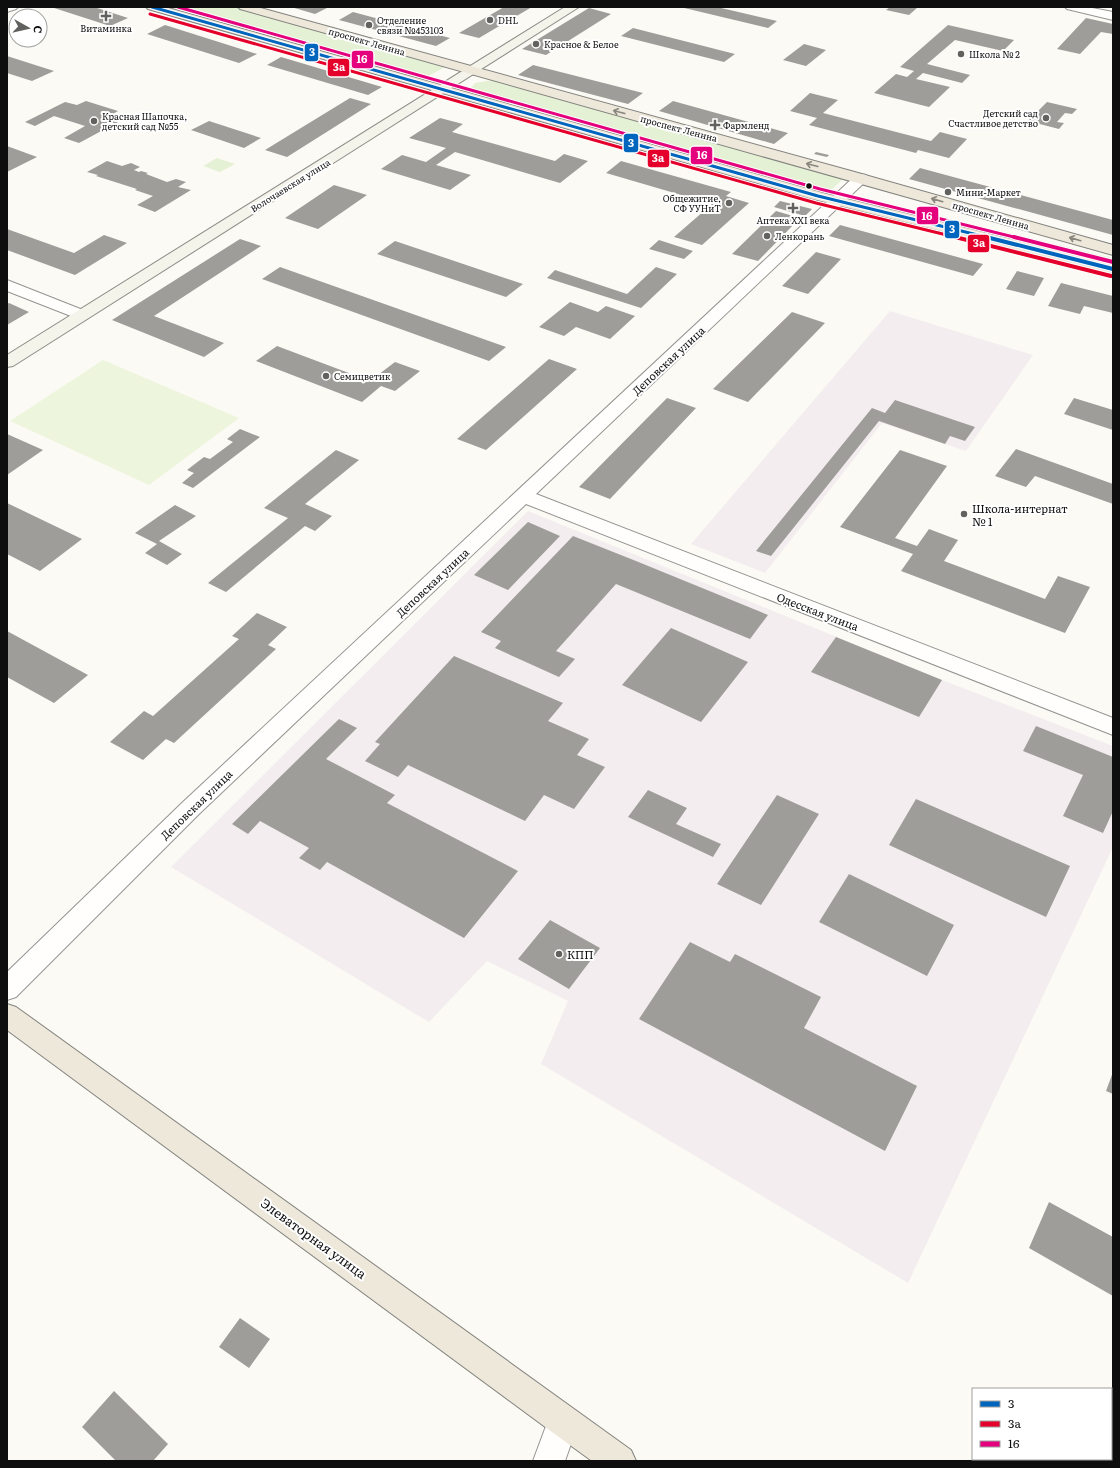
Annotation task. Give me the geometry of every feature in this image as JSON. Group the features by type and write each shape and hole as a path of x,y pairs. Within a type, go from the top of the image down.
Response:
{"main road":[{"path":"152,7 838,201 1113,269"},
{"name":"проспект Ленина","path":"244,7 861,178 1113,250"},
{"name":"Элеваторная улица","path":"7,1016 620,1461"}],"street":[{"path":"7,9 12,7"},
{"name":"Волочаевская улица","path":"7,362 573,7"},
{"path":"1070,7 1113,16"},
{"name":"Деповская улица","path":"7,989 191,808 861,178"},
{"path":"7,284 82,315"},
{"name":"Одесская улица","path":"524,496 1113,727"},
{"path":"549,1461 563,1421"}],"shaded area":[{"path":"890,311 1033,355 966,451 882,423 765,573 691,544"},
{"path":"528,511 942,680 1113,746 1113,847 908,1283 541,1064 568,1001 487,961 429,1022 171,867"}],"green space":[{"path":"171,7 233,7 447,66 423,79"},
{"path":"493,80 843,179 828,193 472,93 471,88 475,83"},
{"path":"217,158 235,164 220,172 203,166"},
{"path":"874,201 1113,258 1113,265 871,205 870,202"},
{"path":"103,360 239,418 149,485 10,421"}],"building":[{"path":"51,7 94,7 128,18 110,26"},
{"path":"291,7 329,7 315,14"},
{"path":"504,7 532,7 479,38 459,33"},
{"path":"680,7 717,7 777,21 768,28"},
{"path":"890,7 918,7 909,15 886,10"},
{"path":"589,8 611,14 546,55 522,49"},
{"path":"353,12 450,38 436,46 339,20"},
{"path":"1086,18 1113,24 1113,34 1101,32 1080,54 1057,49"},
{"path":"165,25 257,54 239,63 147,34"},
{"path":"948,25 1014,40 1003,51 955,40 927,64 970,75 962,83 923,73 916,79 950,87 929,107 874,93 896,74 907,77 914,71 900,67"},
{"path":"633,28 735,54 724,62 621,36"},
{"path":"804,44 826,50 806,66 783,60"},
{"path":"7,56 54,71 32,81 7,73"},
{"path":"281,57 382,87 368,95 267,65"},
{"path":"533,65 643,93 628,104 518,75"},
{"path":"810,93 838,100 823,113 931,141 940,132 967,139 949,158 918,150 916,153 809,125 817,118 790,111"},
{"path":"350,98 371,104 287,157 265,150"},
{"name":"Красная Шапочка, детский сад №55","path":"86,101 118,111 108,117 120,121 79,143 64,138 85,126 54,116 35,126 25,122 65,102 77,105"},
{"path":"673,101 788,133 774,144 659,111"},
{"name":"Детский сад Счастливое детство","path":"1047,102 1077,109 1072,114 1065,113 1057,122 1064,123 1059,129 1028,121"},
{"path":"440,118 463,124 452,132 555,161 564,154 588,161 560,183 455,152 436,165 471,175 450,190 381,169 402,155 426,162 446,148 409,138"},
{"path":"209,121 261,138 244,148 191,130"},
{"path":"7,146 37,157 7,172"},
{"path":"816,152 829,155 827,157 814,154"},
{"path":"107,161 122,166 131,163 140,167 134,170 148,173 146,174 167,182 176,179 186,182 178,187 191,190 155,212 137,205 153,196 87,172"},
{"name":"Общежитие, СФ УУНиТ","path":"621,161 731,192 726,196 749,203 702,245 674,237 712,204 606,173"},
{"path":"920,168 1113,220 1113,235 909,179"},
{"path":"334,185 367,195 318,229 285,218"},
{"path":"780,201 812,209 805,216 774,207"},
{"name":"Ленкорань","path":"776,211 800,218 758,261 732,254"},
{"path":"840,225 983,264 973,276 829,236"},
{"path":"7,229 74,253 104,235 127,243 75,275 7,250"},
{"path":"240,239 261,246 154,316 224,343 204,357 112,320"},
{"path":"659,240 693,251 684,259 649,249"},
{"path":"395,241 523,284 506,297 377,254"},
{"path":"816,252 841,259 808,294 782,286"},
{"path":"280,267 506,347 489,361 262,279"},
{"path":"656,267 677,274 641,308 547,278 555,270 627,294"},
{"path":"1017,271 1044,278 1034,296 1006,289"},
{"path":"1061,283 1113,296 1113,313 1084,306 1080,314 1048,306"},
{"path":"570,302 598,312 606,306 635,316 610,339 576,327 564,336 539,327"},
{"path":"9,303 29,312 7,325 7,304"},
{"path":"792,312 825,323 748,402 713,389"},
{"name":"Семицветик","path":"277,346 370,381 395,362 420,371 395,391 381,386 362,402 256,361"},
{"path":"549,359 577,369 486,450 457,439"},
{"path":"667,398 696,408 610,499 579,487"},
{"path":"1074,398 1113,410 1113,430 1064,414"},
{"path":"895,400 975,427 965,441 950,436 945,444 879,421 771,556 756,551 872,408 885,413"},
{"path":"240,429 260,437 193,488 182,483 194,473 187,470 204,457 210,459 233,442 227,439"},
{"path":"7,434 43,450 7,475"},
{"path":"1016,449 1113,484 1113,504 1035,476 1026,487 995,476"},
{"path":"336,450 359,460 305,504 332,516 315,531 305,526 226,592 208,583 288,518 264,508"},
{"name":"Школа-интернат № 1","path":"900,450 947,466 895,538 917,546 929,529 958,540 944,561 1045,599 1058,576 1090,587 1065,633 901,571 913,554 840,527"},
{"path":"7,503 82,539 40,571 7,554"},
{"path":"175,505 196,516 159,541 182,554 167,565 145,553 157,544 135,533"},
{"path":"528,522 560,536 508,590 474,575"},
{"path":"573,536 768,615 750,639 616,584 556,651 575,659 559,677 495,648 501,641 481,632"},
{"path":"257,613 287,627 268,645 276,649 174,743 166,739 143,760 110,742 144,711 153,716 239,639 232,636"},
{"path":"671,628 748,662 701,722 622,685"},
{"path":"7,631 88,675 54,703 7,677"},
{"path":"836,637 942,680 919,717 811,672"},
{"path":"454,656 563,703 548,721 589,739 577,755 605,767 574,809 544,795 525,821 408,765 398,777 365,761 380,744 375,742"},
{"path":"339,719 357,728 326,759 395,795 387,803 518,871 464,938 327,862 320,870 299,858 309,848 260,821 248,834 232,824"},
{"path":"1036,726 1113,757 1113,811 1103,833 1063,816 1083,775 1023,751"},
{"path":"648,790 687,808 676,824 721,844 713,857 628,817"},
{"path":"777,795 819,814 761,905 717,884"},
{"path":"916,799 1070,866 1046,917 889,845"},
{"path":"849,874 954,925 927,976 819,922"},
{"name":"КПП","path":"550,920 600,948 569,989 518,959"},
{"path":"690,942 730,962 735,954 821,997 804,1028 917,1086 885,1151 639,1019"},
{"path":"1113,1072 1113,1094 1106,1091"},
{"path":"1049,1202 1113,1237 1113,1296 1029,1248"},
{"path":"240,1318 270,1339 249,1368 219,1347"},
{"path":"114,1391 168,1444 153,1461 116,1461 82,1427"}],"transit line":[{"name":"3","path":"152,7 818,196 1113,269"},
{"name":"16","path":"178,7 820,189 1113,262"},
{"name":"3а","path":"150,14 816,203 1111,276"}],"place":[{"name":"Витаминка","path":"106,16"},
{"name":"DHL","path":"490,20"},
{"name":"Отделение связи №453103","path":"369,25"},
{"name":"Красное & Белое","path":"536,44"},
{"name":"Школа № 2","path":"961,54"},
{"name":"Детский сад Счастливое детство","path":"1046,118"},
{"name":"Красная Шапочка, детский сад №55","path":"94,121"},
{"name":"Фармленд","path":"715,125"},
{"name":"Мини-Маркет","path":"948,192"},
{"name":"Общежитие, СФ УУНиТ","path":"729,203"},
{"name":"Аптека ХХI века","path":"793,208"},
{"name":"Ленкорань","path":"767,236"},
{"name":"Семицветик","path":"326,376"},
{"name":"Школа-интернат № 1","path":"964,514"},
{"name":"КПП","path":"559,954"}]}
